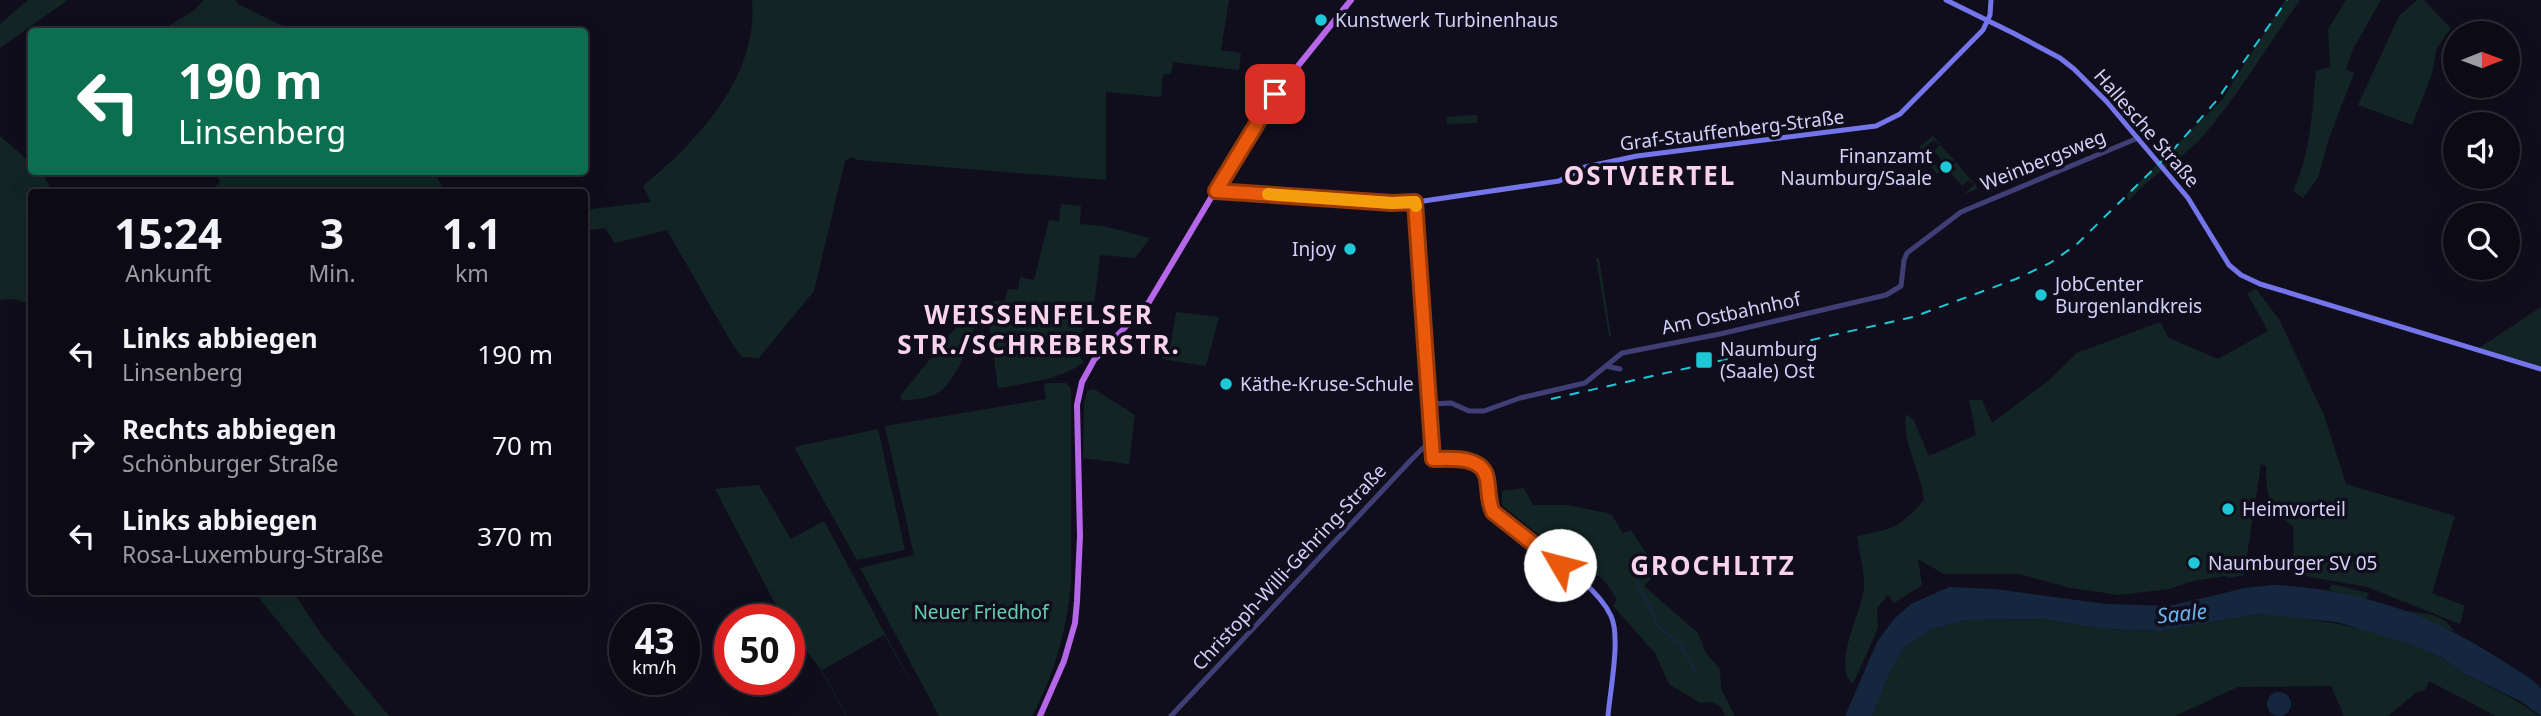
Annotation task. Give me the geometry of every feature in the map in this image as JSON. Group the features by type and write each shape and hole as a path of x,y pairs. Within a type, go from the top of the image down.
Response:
{"main road":[{"path":"1040,716 1064,661 1075,622 1080,536 1076,412 1082,382 1094,360 1149,302 1265,107 1351,0"},
{"name":"Hallesche Straße","path":"1946,0 1989,20 2067,64 2107,102 2138,138 2194,207 2229,265 2245,278 2541,369"},
{"path":"1989,20 1991,0"},
{"name":"Graf-Stauffenberg-Straße","path":"1216,191 1392,203 1415,202 1559,181 1580,169 1636,156 1870,127 1888,122 1900,114 1985,28 1989,20"},
{"path":"1415,202 1433,459 1466,460 1483,469 1493,512 1521,537 1592,589 1608,610 1615,636 1608,716"}],"street":[{"name":"Weinbergsweg","path":"1851,303 1896,290 1902,281 1907,253 1961,212 2138,138"},
{"name":"Am Ostbahnhof","path":"1606,366 1628,352 1720,334 1851,303"},
{"path":"1429,404 1451,403 1469,411 1480,411 1520,398 1585,383 1606,366 1620,369"},
{"name":"Christoph-Willi-Gehring-Straße","path":"1171,716 1412,459 1423,448 1432,444"}],"green space":[{"path":"28,0 68,0 0,48 0,24"},
{"path":"203,0 236,0 238,4 287,28 165,28 195,10"},
{"path":"752,0 1229,0 1221,50 1241,53 1239,70 1173,62 1171,74 1163,74 1161,97 1106,92 1106,180 857,160 852,157 845,161 814,291 759,358 742,357 731,342 667,230 615,243 605,228 588,231 588,210 651,202 643,186 684,149 720,105 735,81 746,55 752,28"},
{"path":"2285,0 2300,0 2218,118 2187,152 2136,192 2128,202 2127,194 2222,100"},
{"path":"2346,0 2381,0 2354,47 2346,69 2354,73 2328,141 2318,178 2303,198 2293,191 2307,147 2316,71 2330,67 2328,29"},
{"path":"2417,0 2424,0 2444,21 2443,39 2437,48 2432,74 2412,125 2358,105 2399,16"},
{"path":"1477,115 1477,123 1447,124 1446,117"},
{"path":"0,136 28,160 28,175 44,175 51,189 28,189 28,303 12,299 0,300"},
{"path":"1933,136 1954,160 1944,163 1934,151 1940,145 1934,140 1921,151 1941,171 1937,174 1919,152 1920,146"},
{"path":"1956,162 1977,187 1977,189 1964,194 1974,185 1969,180 1962,186 1951,173 1956,169 1953,165"},
{"path":"217,175 436,175 444,189 211,189 220,183"},
{"path":"1061,204 1081,206 1080,224 1104,226 1150,238 1135,258 1100,255 1094,305 1068,302 1084,329 1070,346 1084,362 1054,377 998,388 988,315 994,301 1005,301 1008,289 1018,290 1020,277 1034,280 1049,220 1059,221"},
{"path":"1596,258 1599,258 1611,336 1609,336"},
{"path":"2256,289 2279,319 2324,415 2346,484 2455,516 2432,593 2465,606 2460,624 2367,587 2294,574 2293,526 2273,508 2268,493 2266,466 2261,464 2244,575 2193,581 2169,589 2119,595 2071,588 2018,574 1944,574 1918,559 1922,585 1894,603 1888,595 1877,608 1878,628 1853,684 1847,675 1845,663 1846,651 1863,596 1857,536 1895,526 1924,500 1909,446 1906,414 1913,419 1929,456 1976,435 1969,400 1982,400 1992,423 2048,381 2077,353 2160,322 2169,338 2218,359 2268,331 2247,293"},
{"path":"2541,307 2541,366 2479,348"},
{"path":"960,310 979,312 983,319 977,320 952,378 935,394 902,401 900,396 957,326"},
{"path":"1176,312 1219,317 1206,366 1162,359 1164,348 1170,348"},
{"name":"Neuer Friedhof","path":"1047,383 1066,383 1071,388 1071,583 1063,635 1053,668 1032,716 939,716 860,568 914,555 885,426 1046,399 1044,386"},
{"path":"1094,389 1135,415 1129,464 1083,458 1084,403 1087,391"},
{"path":"878,429 905,550 857,560 794,447"},
{"path":"759,485 791,539 824,521 923,704 884,635 822,670 846,716 821,670 805,649 805,604 775,604 715,489"},
{"path":"1524,488 1533,505 1568,505 1611,514 1623,533 1631,530 1658,571 1644,586 1698,633 1706,653 1720,669 1721,689 1735,716 1726,716 1720,706 1712,702 1700,703 1669,684 1655,653 1613,606 1617,599 1603,579 1551,545 1502,505 1502,491"},
{"path":"2332,584 2369,593 2366,600 2329,590"},
{"path":"256,595 295,595 321,634 389,716 355,716"},
{"path":"2404,611 2439,618 2455,632"},
{"path":"2257,614 2350,626 2395,639 2442,658 2539,716 2496,716 2429,681 2425,691 2417,692 2388,716 2344,716 2331,686 2238,687 2175,716 1872,716 1891,670 1905,647 1930,630 1967,620 2044,619 2105,629 2161,631"}],"water":[{"name":"Saale","path":"2272,585 2343,593 2391,606 2436,623 2530,678 2541,688 2541,716 2522,702 2465,674 2441,657 2409,644 2337,622 2257,614 2161,631 2105,629 2044,619 1967,620 1930,630 1905,647 1891,670 1872,716 1845,716 1877,642 1894,619 1911,604 1949,587 1995,589 2106,604 2169,606 2245,588"},
{"path":"2279,692 2288,695 2291,704 2288,713 2279,716 2270,713 2267,704 2270,695"}],"waterway":[{"path":"1636,581 1656,619 1654,623 1680,644 1695,671"}],"railway":[{"path":"1551,399 1913,317 2016,279 2050,263 2076,245 2173,150 2217,100 2287,0"}],"slow traffic":[{"path":"1268,194 1404,204 1415,202 1416,206"}],"place":[{"name":"Kunstwerk Turbinenhaus","path":"1321,20"},
{"name":"Finanzamt Naumburg/Saale","path":"1946,167"},
{"name":"Injoy","path":"1350,249"},
{"name":"JobCenter Burgenlandkreis","path":"2041,295"},
{"name":"Naumburg (Saale) Ost","path":"1704,360"},
{"name":"Käthe-Kruse-Schule","path":"1226,384"},
{"name":"Heimvorteil","path":"2228,509"},
{"name":"Naumburger SV 05","path":"2194,563"}],"district":[{"name":"OSTVIERTEL","path":"1650,176"},
{"name":"WEISSENFELSER STR./SCHREBERSTR.","path":"1039,330"},
{"name":"GROCHLITZ","path":"1713,566"}],"route":[{"path":"1275,94 1216,191 1404,204 1415,202 1433,459 1463,459 1482,468 1486,474 1493,512 1521,537 1560,565"}]}
